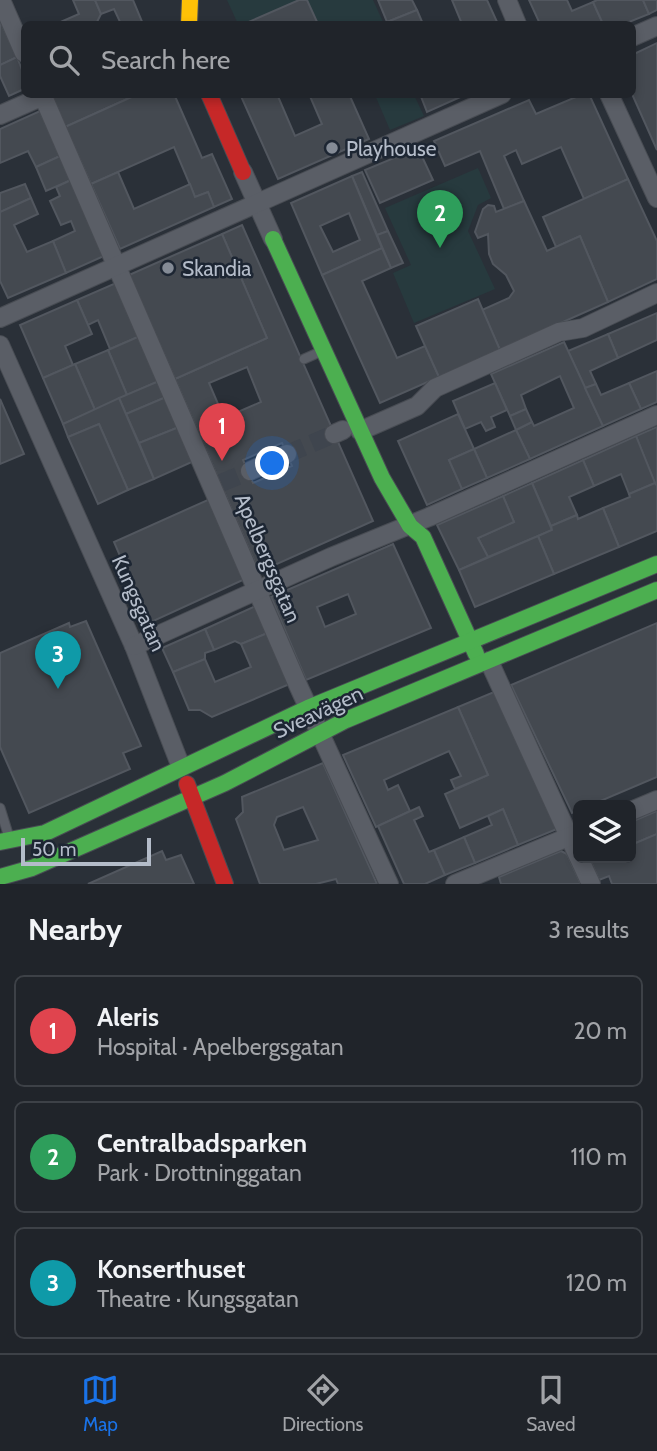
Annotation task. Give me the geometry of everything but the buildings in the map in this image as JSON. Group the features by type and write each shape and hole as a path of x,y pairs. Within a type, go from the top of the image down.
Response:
{"main road":[{"path":"190,0 190,21"},
{"path":"211,98 243,172"},
{"path":"272,239 323,350 346,432 382,478 410,526 423,537 463,643 479,665"},
{"name":"Sveavägen","path":"5,841 45,833 308,708 657,564"},
{"name":"Sveavägen","path":"0,877 35,876 320,733 657,590"},
{"name":"Kungsgatan","path":"181,767 225,884"},
{"path":"0,858 25,847 45,833"}],"street":[{"path":"1,0 21,46"},
{"path":"507,0 516,21"},
{"path":"636,35 657,26"},
{"path":"0,115 37,98"},
{"name":"Apelbergsgatan","path":"44,98 308,708 389,884"},
{"path":"0,318 120,274 257,204 493,98"},
{"path":"610,98 657,198"},
{"path":"243,172 272,239"},
{"path":"346,432 417,406 435,388 559,332 583,328 657,293"},
{"name":"Kungsgatan","path":"0,345 134,646 181,767"},
{"path":"134,646 657,415"},
{"path":"250,471 287,454"},
{"path":"479,665 573,833"},
{"path":"636,809 657,800"},
{"path":"455,884 573,835"},
{"path":"582,863 591,884"}],"lane":[{"path":"304,359 323,350"},
{"path":"0,808 5,841"}],"green space":[{"path":"227,0 299,0 251,21 237,21"},
{"path":"307,0 373,0 383,21 317,21"},
{"path":"376,98 415,98 424,116 390,130"},
{"path":"478,168 491,198 478,205 468,231 495,289 414,323 393,273 411,265 385,208"}],"tunnel":[{"path":"287,454 334,434"},
{"path":"221,483 250,471"}],"traffic: fast":[{"path":"273,239 382,478 410,526 423,537 476,654"},
{"path":"0,842 45,833 308,708 657,564"},
{"path":"0,877 32,868 225,783 346,720 657,590"}],"traffic: slow":[{"path":"189,21 190,0"}],"traffic: jam":[{"path":"211,98 243,172"},
{"path":"187,784 225,884"}],"place":[{"name":"Playhouse","path":"332,148"},
{"name":"Centralbadsparken","path":"440,248"},
{"name":"Skandia","path":"168,268"},
{"name":"Aleris","path":"222,461"},
{"name":"Konserthuset","path":"58,689"}]}
